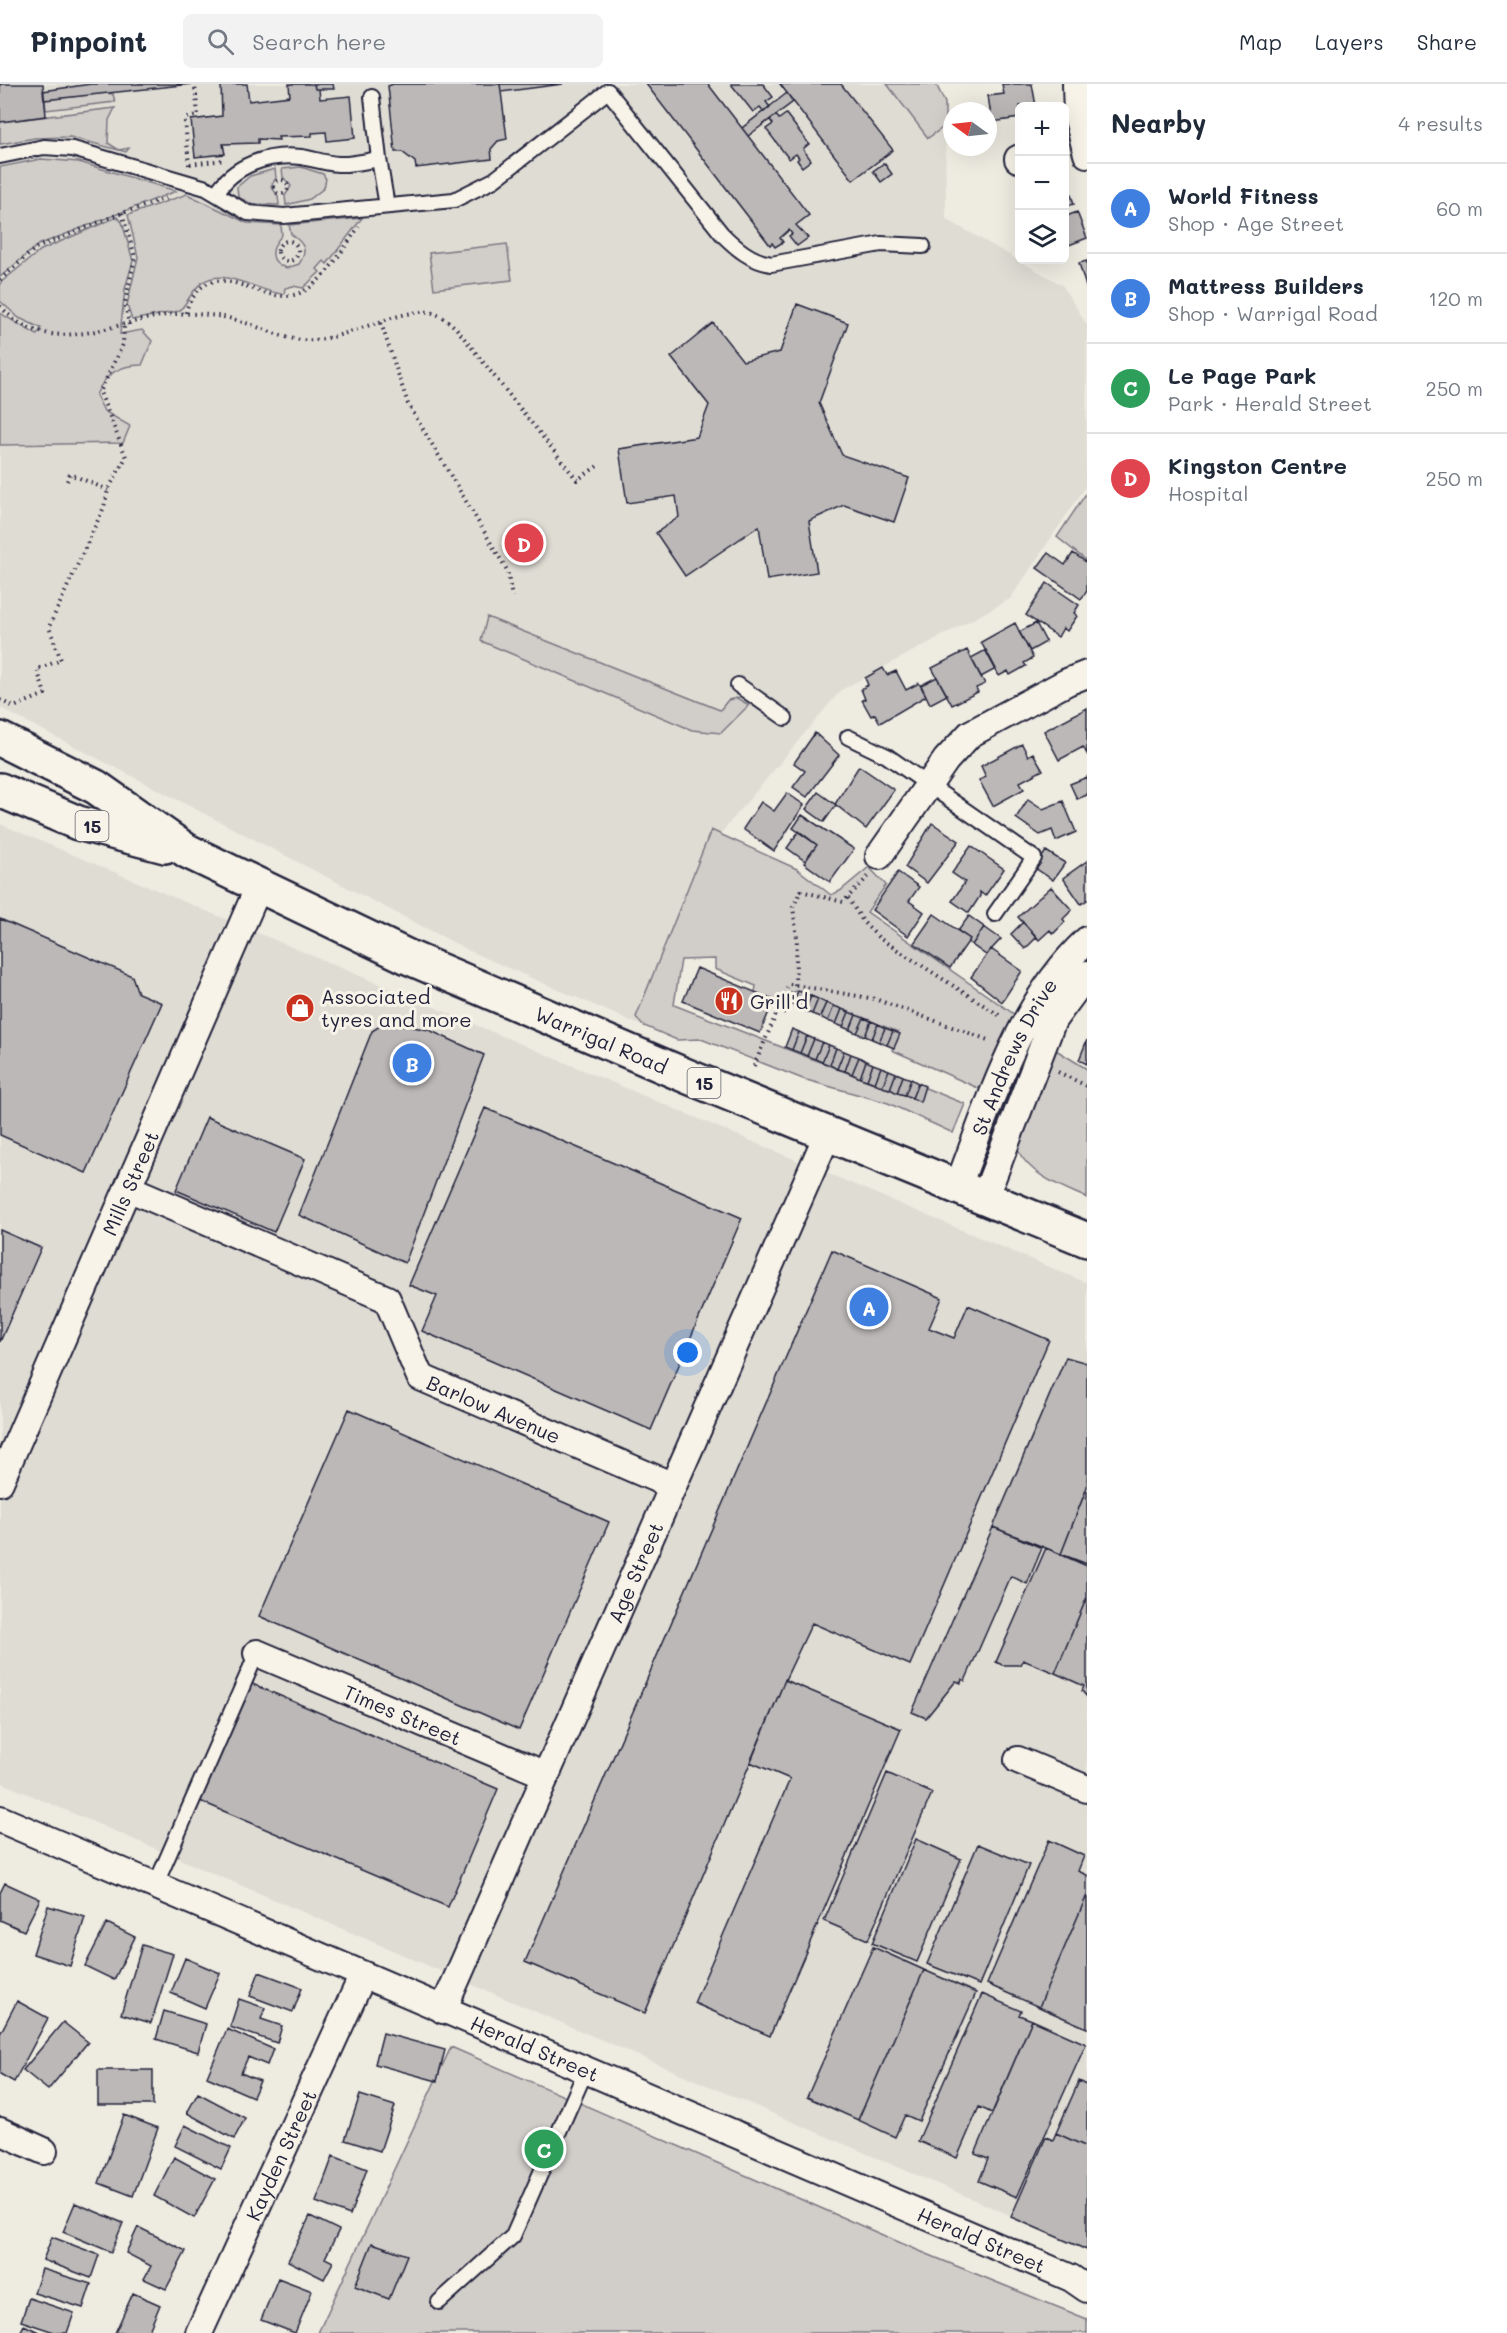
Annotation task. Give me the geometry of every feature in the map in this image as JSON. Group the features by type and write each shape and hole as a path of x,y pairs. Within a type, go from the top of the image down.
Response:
{"highway":[{"name":"Warrigal Road","path":"0,739 96,788 187,851 438,970 1087,1240"},
{"name":"Warrigal Road","path":"0,790 78,823 187,851"}],"street":[{"path":"1076,84 1078,143"},
{"path":"879,856 946,760 970,734 1067,682 1087,674"},
{"name":"Mills Street","path":"0,1482 259,886"},
{"name":"St Andrews Drive","path":"971,1191 990,1101 1027,1020 1060,969 1087,940"},
{"name":"St Andrews Drive","path":"971,1191 1053,1020 1087,974"},
{"name":"Age Street","path":"443,2010 828,1133"},
{"name":"Barlow Avenue","path":"128,1188 387,1299 420,1377 674,1486"},
{"name":"Times Street","path":"257,1653 546,1775"},
{"path":"1018,1760 1087,1789"},
{"name":"Herald Street","path":"0,1819 1082,2283"},
{"name":"Kayden Street","path":"199,2333 363,1975"},
{"path":"0,2131 44,2151"}],"lane":[{"path":"0,156 44,147 63,148 206,188 240,210 266,216 454,201 476,191 513,166 609,87 722,234 734,246 756,260 771,264 881,244 923,246"},
{"path":"372,98 387,206"},
{"path":"216,194 230,175 268,159 295,157 349,164 380,159"},
{"path":"738,685 785,718"},
{"path":"848,737 887,756 1034,858 994,914"},
{"path":"154,1886 257,1653"},
{"path":"439,2302 513,2236 586,2070"}],"path":[{"path":"190,170 185,120 198,116 195,86"},
{"path":"189,164 228,159"},
{"path":"0,280 36,248 122,213 175,195"},
{"path":"0,700 14,707 45,694 37,669 61,660 49,627 104,507 108,490 126,457 100,392 123,344 127,325 125,303 135,257 122,213"},
{"path":"285,241 294,243 298,248 297,257 290,262 284,261 279,257 279,248 285,241"},
{"path":"0,306 18,321 49,335 127,325 176,314 201,314 228,318 307,341 336,336 418,313 429,313 443,317 456,328 486,362 577,480 599,465"},
{"path":"381,323 408,404 507,570 512,597"},
{"path":"67,481 70,474 108,490"},
{"path":"795,985 797,938 793,906 801,891 843,902 869,876 879,856"},
{"path":"848,898 864,923 879,938 1007,1020"},
{"path":"754,1066 789,984 875,999 995,1042 999,1035"},
{"path":"778,1010 789,1014"},
{"path":"1035,1061 1087,1086"}],"shaded area":[{"path":"0,84 936,84 945,102 943,156 945,156 946,219 1015,258 1015,264 1025,264 1062,285 1087,325 1086,486 1010,599 841,690 721,833 640,1025 474,953 0,708"},
{"path":"887,84 936,84 945,102 943,127 928,138"},
{"path":"113,94 115,102 46,110 45,100"},
{"path":"115,108 109,120 108,143 119,150 129,148 126,152 70,137 35,138 0,144 0,122"},
{"path":"41,159 79,162 176,191 38,245 0,277 0,167"},
{"path":"301,167 323,174 326,179 324,188 310,199 286,205 285,196 291,186 283,177 282,169"},
{"path":"275,169 276,178 271,186 278,196 279,205 252,204 238,197 237,187 250,176"},
{"path":"187,194 247,223 281,225 282,235 275,244 273,254 276,262 287,268 299,264 304,254 301,243 291,234 289,225 362,218 327,264 324,261 317,269 320,272 303,288 293,286 285,288 284,294 274,293 232,279 212,278 199,285 179,311 132,320 127,305 138,257 128,215"},
{"path":"117,217 122,222 133,261 125,289 120,334 142,330 152,341 142,365 126,367 114,372 104,381 96,395 104,411 130,426 123,443 0,445 0,313 37,335 41,328 19,318 0,301 0,283 41,250"},
{"path":"507,244 512,280 434,289 429,253"},
{"path":"1087,492 1087,561 1057,537"},
{"path":"487,617 720,710 728,700 737,698 749,705 721,733 692,730 481,641"},
{"path":"0,824 1087,1283 1087,2248 0,1782"},
{"path":"711,830 797,869 831,895 840,891 869,867 886,885 867,912 1021,1019 987,1092 892,1050 898,1032 796,991 774,1000 755,992 756,986 715,969 715,959 681,960 674,1005 917,1100 923,1087 965,1104 953,1133 888,1103 803,1079 701,1039 677,1040 642,1025 636,1017"},
{"path":"1051,1047 1087,1069 1087,1198 1038,1173 1023,1159 1018,1150"},
{"path":"451,2047 917,2250 1087,2319 1087,2333 318,2333"}],"building":[{"path":"0,84 43,84 46,116 0,122"},
{"path":"91,84 192,84 44,100 43,91"},
{"path":"221,84 247,84 249,101 290,96 289,84 314,84 315,89 319,89 320,99 351,96 355,138 327,141 326,132 312,133 312,136 278,137 279,140 258,139 258,143 223,144 225,154 195,157 191,120 222,116"},
{"path":"314,84 333,84 334,89 315,89"},
{"path":"393,84 500,84 507,139 498,141 491,149 492,159 416,168 415,162 402,152 395,152 388,86"},
{"path":"500,84 563,84 501,92"},
{"path":"646,84 708,84 809,215 796,225 808,238 797,246 789,236 792,234 789,230 780,238 783,242 775,247 772,243 770,245"},
{"path":"731,84 763,84 773,97 766,102 770,107 764,112 760,107 753,112"},
{"path":"780,84 841,84 893,150 853,180"},
{"path":"1002,84 1032,84 1035,102 1015,102 1015,119 997,121 997,102 989,102 988,96 1004,94"},
{"path":"787,93 793,102 748,136 742,128"},
{"path":"786,114 809,144 803,149 811,160 802,167 796,154 789,159 766,129 773,124 770,120 776,115 779,119"},
{"path":"884,163 892,174 881,182 873,171"},
{"path":"1069,188 1074,204 1069,206"},
{"path":"1077,212 1087,238 1069,245 1069,215"},
{"path":"1087,261 1087,290 1079,263"},
{"path":"797,304 848,323 819,403 842,455 909,478 894,522 844,505 809,521 817,572 767,580 759,526 685,576 656,533 679,517 676,496 627,503 619,449 697,437 709,405 671,357 713,323 743,361 780,352"},
{"path":"1048,553 1065,565 1073,553 1087,563 1087,591 1081,599 1037,568"},
{"path":"1047,583 1079,605 1074,613 1077,616 1067,631 1063,628 1058,637 1026,615"},
{"path":"1015,623 1033,658 1024,663 1026,666 1010,675 1008,671 999,676 981,642"},
{"path":"1036,623 1046,642 1030,651 1019,632"},
{"path":"967,650 985,684 976,688 978,692 952,705 932,668"},
{"path":"986,650 996,669 981,677 971,658"},
{"path":"883,668 887,675 896,671 906,690 919,683 926,696 880,723 875,714 871,716 862,700 865,699 861,689 868,685 865,678"},
{"path":"937,677 947,695 930,704 921,685"},
{"path":"1087,708 1087,754 1083,747 1059,760 1044,731"},
{"path":"815,733 839,755 807,797 793,787 805,771 794,763"},
{"path":"1022,744 1028,756 1033,753 1043,770 1020,782 1024,789 993,806 979,780 986,777 981,766"},
{"path":"859,766 894,790 866,829 835,804"},
{"path":"1087,777 1087,795 1077,799 1070,784"},
{"path":"818,792 836,805 824,822 806,809"},
{"path":"787,793 804,805 774,851 743,829 761,802 774,811"},
{"path":"1028,799 1043,809 1063,801 1076,832 1056,841 1052,830 1040,835 1016,818"},
{"path":"802,815 854,849 830,882 804,863 817,845 793,828"},
{"path":"932,823 959,841 927,883 905,867"},
{"path":"799,831 817,845 805,861 787,848"},
{"path":"971,846 1004,869 985,896 980,892 980,896 969,913 952,901 965,882 952,873"},
{"path":"1046,851 1065,863 1053,880 1035,868"},
{"path":"1087,861 1087,900 1081,904 1063,878"},
{"path":"898,872 919,887 909,901 924,912 908,936 872,910"},
{"path":"1051,887 1072,910 1063,919 1065,922 1053,934 1050,930 1039,940 1018,917"},
{"path":"934,914 970,939 950,968 914,943"},
{"path":"969,916 984,927 972,945 968,942 970,939 958,931"},
{"path":"0,919 132,976 138,993 162,1003 86,1173 0,1135"},
{"path":"1023,922 1037,937 1025,949 1011,934"},
{"path":"984,927 1001,939 986,955 972,945"},
{"path":"991,949 1022,971 1002,1002 971,977"},
{"name":"Grill'd","path":"697,968 774,1000 760,1033 683,1001"},
{"path":"798,991 804,993 798,1008 792,1005"},
{"path":"804,993 811,996 805,1011 798,1008"},
{"path":"811,996 818,999 812,1014 805,1011"},
{"path":"818,999 826,1003 820,1017 812,1014"},
{"path":"826,1003 834,1006 828,1021 820,1017"},
{"path":"834,1006 842,1009 836,1024 828,1021"},
{"path":"842,1009 849,1012 843,1027 836,1024"},
{"path":"849,1012 856,1015 850,1030 843,1027"},
{"path":"856,1015 864,1018 857,1033 850,1030"},
{"path":"864,1018 871,1021 865,1036 857,1033"},
{"path":"871,1021 878,1024 872,1039 865,1036"},
{"path":"386,1022 429,1030 484,1055 405,1263 299,1215 372,1031"},
{"path":"878,1024 885,1028 879,1042 872,1039"},
{"path":"885,1028 893,1031 887,1045 879,1042"},
{"path":"792,1029 799,1032 792,1050 785,1047"},
{"path":"893,1031 900,1034 894,1048 887,1045"},
{"path":"799,1032 807,1036 800,1053 792,1050"},
{"path":"807,1036 814,1039 807,1056 800,1053"},
{"path":"814,1039 822,1042 815,1059 807,1056"},
{"path":"1087,1040 1087,1064 1079,1060"},
{"path":"822,1042 829,1045 822,1062 815,1059"},
{"path":"829,1045 836,1048 830,1065 822,1062"},
{"path":"836,1048 844,1051 837,1069 830,1065"},
{"path":"844,1051 851,1054 845,1071 837,1069"},
{"path":"851,1054 859,1057 852,1074 845,1071"},
{"path":"859,1057 866,1061 860,1078 852,1074"},
{"path":"866,1061 873,1064 867,1080 860,1078"},
{"path":"873,1064 881,1067 875,1083 867,1080"},
{"path":"881,1067 889,1070 882,1087 875,1083"},
{"path":"889,1070 896,1073 890,1089 882,1087"},
{"path":"896,1073 903,1076 897,1093 890,1089"},
{"path":"903,1076 911,1079 905,1095 897,1093"},
{"path":"911,1079 918,1083 912,1098 905,1095"},
{"path":"918,1083 925,1086 920,1102 912,1098"},
{"path":"485,1108 742,1218 651,1430 422,1331 437,1296 409,1285"},
{"path":"207,1117 305,1159 274,1232 176,1190"},
{"path":"0,1230 41,1248 0,1342"},
{"path":"832,1250 942,1298 929,1328 954,1338 968,1305 1049,1340 910,1665 812,1623 785,1680 645,2013 525,1962"},
{"path":"1066,1357 1087,1363 1087,1487 1061,1554 993,1527"},
{"path":"349,1409 609,1522 519,1730 259,1616"},
{"path":"1087,1491 1087,1564 1061,1554"},
{"path":"993,1527 1042,1548 1027,1584 1011,1576 965,1681 962,1679 961,1683 956,1681 926,1718 912,1712"},
{"path":"1046,1548 1087,1566 1087,1597 1055,1673 1023,1660 1021,1665 1002,1665 996,1662"},
{"path":"1087,1597 1087,1697 1082,1691 1084,1686 1055,1673"},
{"path":"785,1680 901,1729 770,2036 694,2003 790,1779 750,1762"},
{"path":"250,1683 498,1789 448,1907 200,1801"},
{"path":"887,1773 932,1793 868,1940 824,1921"},
{"path":"916,1839 961,1859 917,1962 872,1943"},
{"path":"1049,1840 1084,1856 1078,1871 1087,1875 1087,1895 1039,2007 987,1984"},
{"path":"978,1844 1029,1865 979,1985 927,1964"},
{"path":"5,1883 40,1899 24,1931 0,1920 0,1893"},
{"path":"1087,1895 1087,2028 1039,2007"},
{"path":"48,1906 85,1917 70,1966 33,1954"},
{"path":"107,1923 135,1937 114,1980 85,1966"},
{"path":"142,1945 173,1954 151,2023 121,2014"},
{"path":"873,1947 924,1970 858,2120 807,2097"},
{"path":"185,1958 220,1973 205,2008 171,1993"},
{"path":"924,1970 976,1993 919,2121 905,2115 895,2137 858,2120"},
{"path":"259,1972 302,1988 293,2012 250,1996"},
{"path":"982,1994 1021,2011 1019,2015 1032,2020 992,2113 979,2107 957,2158 918,2141"},
{"path":"239,1999 265,2008 261,2019 282,2026 277,2043 230,2027"},
{"path":"17,2001 48,2018 14,2082 0,2074 0,2034"},
{"path":"164,2011 206,2024 198,2052 156,2039"},
{"path":"1032,2020 1086,2044 1017,2197 979,2181 988,2159 975,2154"},
{"path":"63,2022 88,2042 48,2090 23,2070"},
{"path":"227,2029 273,2049 267,2065 248,2057 241,2073 260,2081 253,2097 207,2077"},
{"path":"383,2033 445,2050 437,2081 375,2064"},
{"path":"98,2070 153,2070 153,2105 98,2105"},
{"path":"1079,2081 1087,2085 1087,2147 1056,2133"},
{"path":"198,2093 245,2118 234,2139 187,2113"},
{"path":"360,2095 395,2106 380,2151 345,2140"},
{"path":"124,2115 158,2128 133,2196 99,2183"},
{"path":"185,2125 231,2148 221,2169 175,2146"},
{"path":"1056,2133 1087,2147 1087,2250 1011,2217 1046,2137 1053,2140"},
{"path":"333,2156 367,2169 350,2215 316,2202"},
{"path":"174,2157 215,2179 194,2218 154,2196"},
{"path":"75,2203 123,2223 111,2252 63,2232"},
{"path":"310,2216 339,2230 325,2258 333,2262 324,2279 288,2261"},
{"path":"138,2227 186,2251 166,2289 144,2279 151,2266 126,2253"},
{"path":"52,2237 99,2255 91,2278 43,2260"},
{"path":"372,2243 407,2255 389,2299 355,2286"},
{"path":"42,2269 91,2284 83,2308 34,2293"},
{"path":"278,2278 312,2291 295,2333 261,2320"},
{"path":"133,2293 160,2305 148,2333 115,2333"},
{"path":"29,2298 74,2313 67,2333 57,2333 21,2321"},
{"path":"24,2325 41,2333 20,2333"}],"place":[{"name":"Kingston Centre","path":"524,543"},
{"name":"Grill'd","path":"729,1001"},
{"name":"Associated tyres and more","path":"300,1008"},
{"name":"Mattress Builders","path":"412,1063"},
{"name":"World Fitness","path":"869,1307"},
{"name":"Le Page Park","path":"544,2149"}]}
